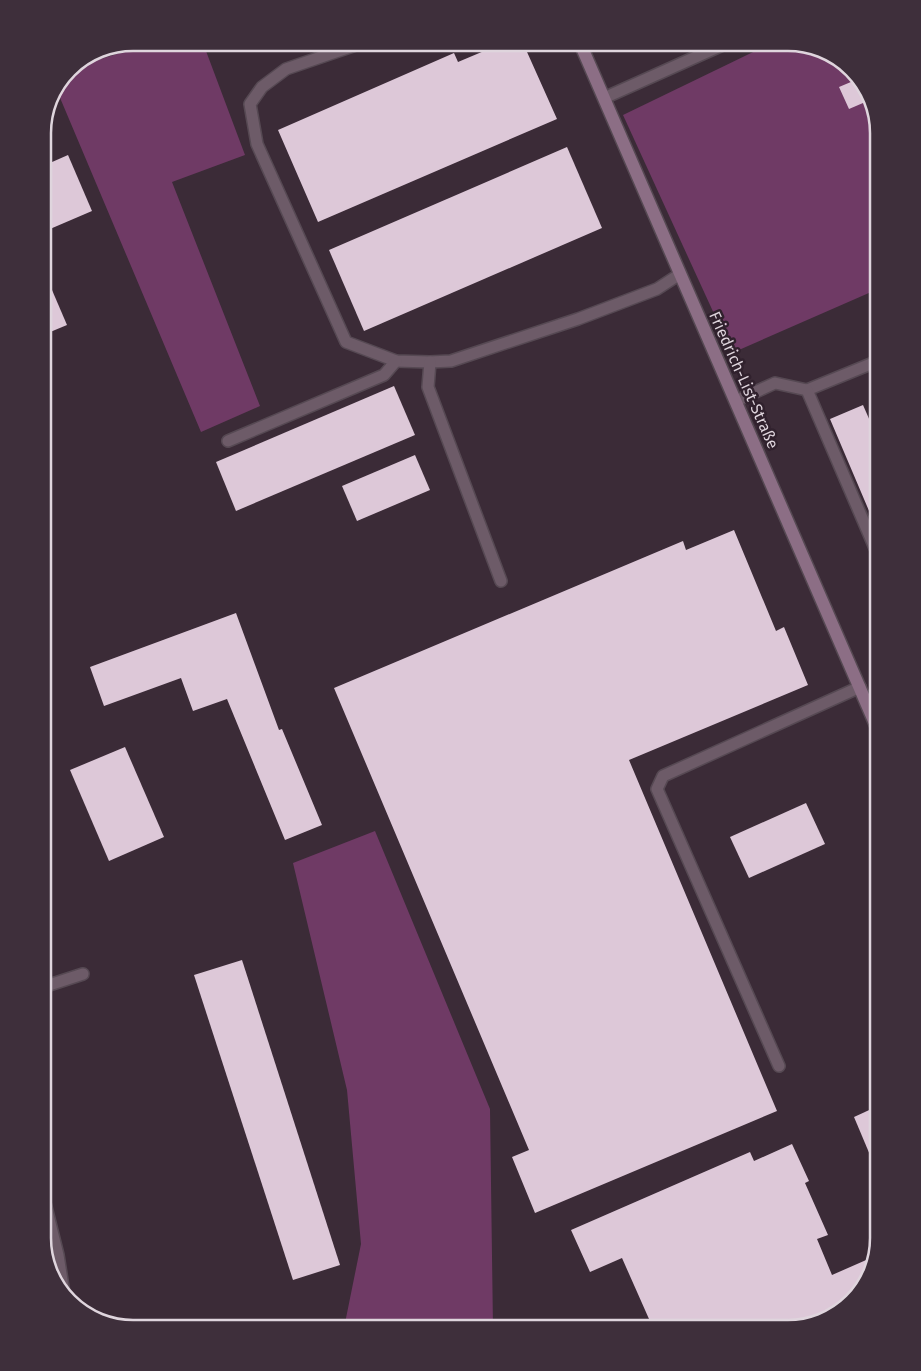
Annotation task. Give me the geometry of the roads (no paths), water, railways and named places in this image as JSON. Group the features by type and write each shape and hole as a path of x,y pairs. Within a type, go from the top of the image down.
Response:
{"street":[{"name":"Friedrich-List-Straße","path":"583,51 870,711"}],"lane":[{"path":"337,51 286,69 262,87 250,104 257,144 346,342 396,361 451,361 578,320 658,289 680,274"},
{"path":"604,98 709,51"},
{"path":"228,441 384,375 396,361"},
{"path":"430,362 428,386 501,581"},
{"path":"736,401 775,383 807,390 870,364"},
{"path":"807,390 870,536"},
{"path":"779,1066 657,788 663,776 860,687"},
{"path":"51,983 83,974"},
{"path":"51,1229 62,1278"}]}
